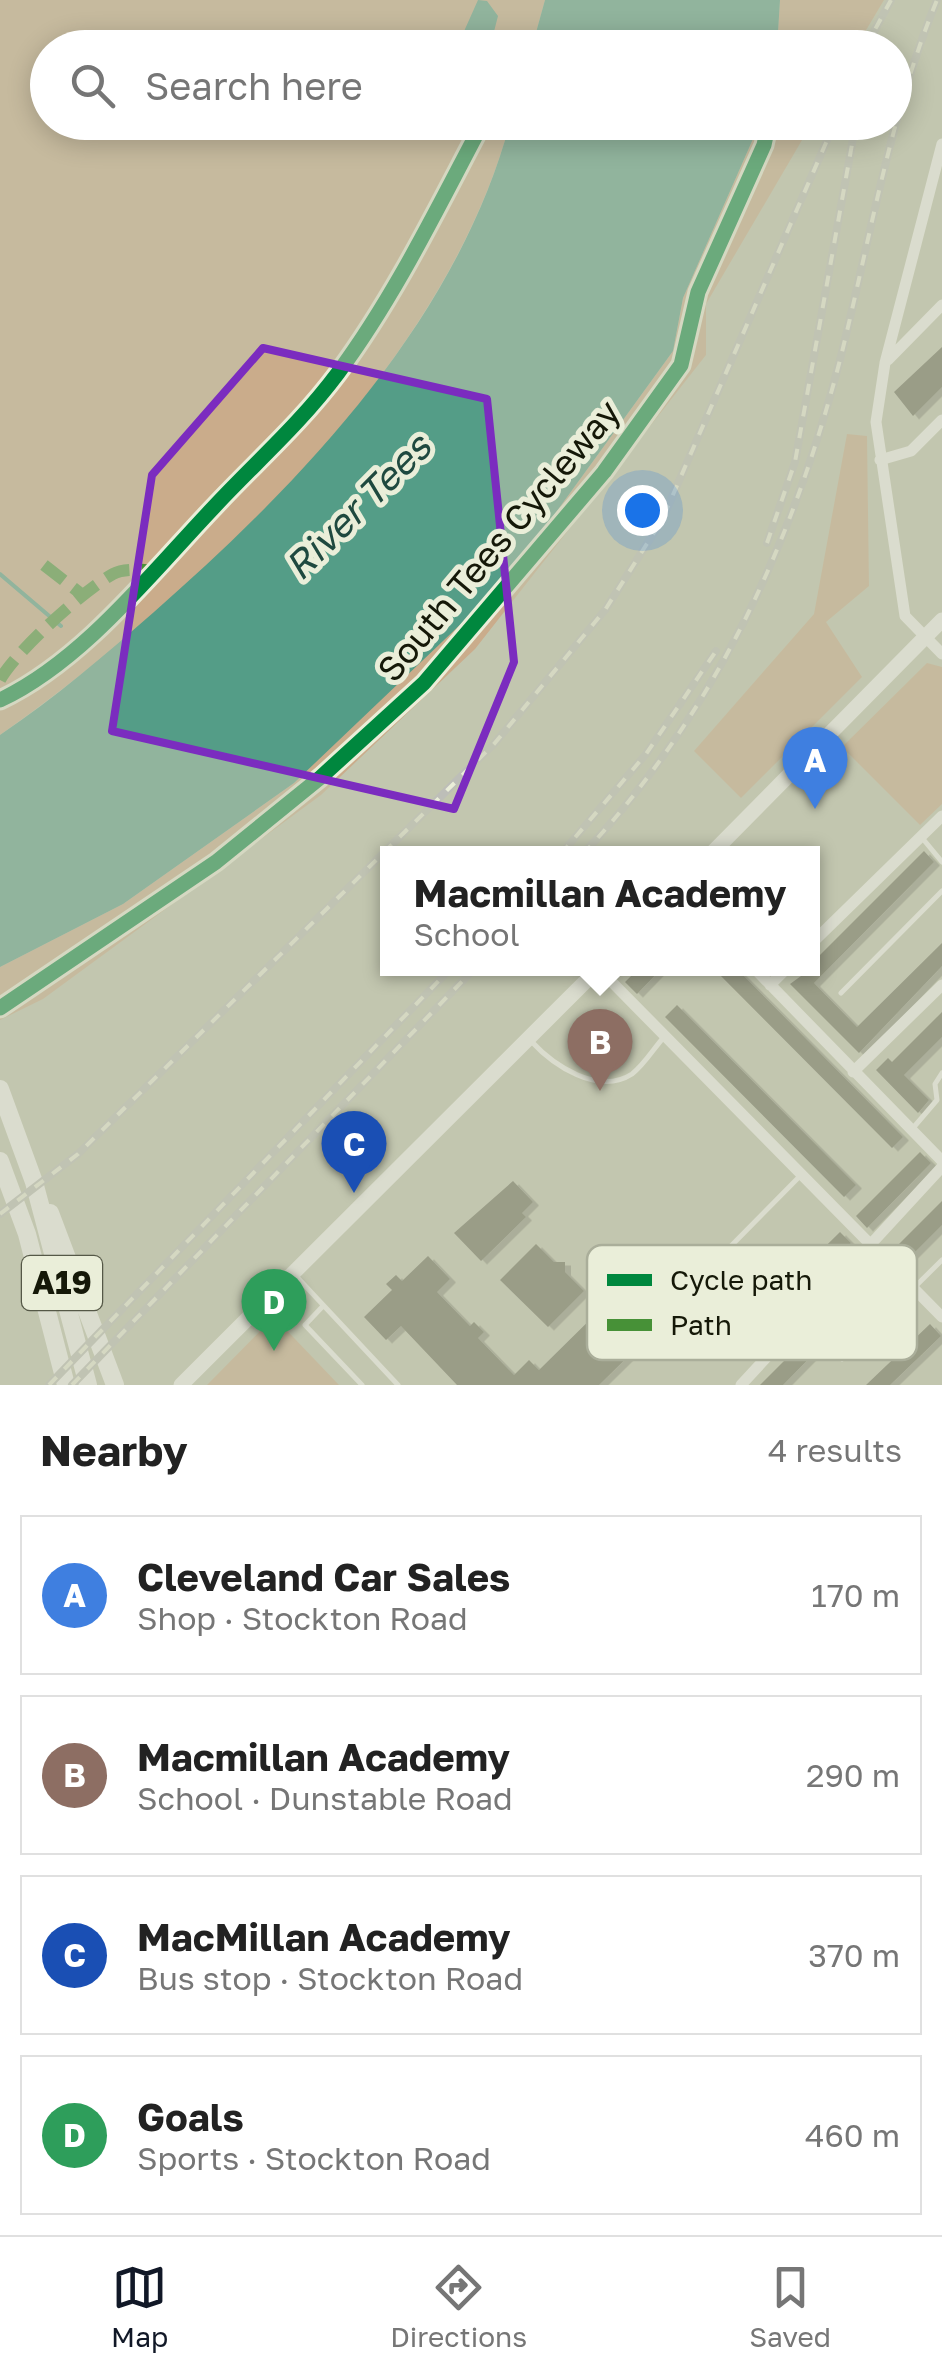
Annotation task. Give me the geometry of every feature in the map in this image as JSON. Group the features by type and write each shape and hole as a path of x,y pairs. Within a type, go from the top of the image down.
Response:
{"highway":[{"name":"A19","path":"0,1090 34,1182 88,1385"},
{"name":"A19","path":"0,1161 28,1234 66,1385"},
{"path":"34,1182 64,1238 115,1385"}],"main road":[{"path":"719,846 942,620"},
{"path":"181,1385 592,976"}],"street":[{"path":"942,144 885,363 876,422 906,616 942,654"},
{"path":"927,204 942,190"},
{"path":"885,363 942,305"},
{"path":"880,460 911,451 942,420"},
{"path":"820,935 942,816"},
{"path":"606,976 868,1244 942,1164 762,976"},
{"path":"770,985 779,976"},
{"path":"853,1072 942,986"},
{"path":"917,1291 942,1317"},
{"path":"741,1385 764,1360"}],"lane":[{"path":"921,836 942,862"},
{"path":"842,993 942,891"},
{"path":"528,1039 548,1060 569,1073 603,1080 630,1076 664,1036"},
{"path":"911,1130 937,1100 935,1084 942,1073"},
{"path":"732,1245 801,1175"},
{"path":"917,1285 942,1260"},
{"path":"294,1274 398,1385"},
{"path":"323,1306 304,1325 362,1385"}],"highlighted area":[{"path":"263,348 487,399 514,662 454,809 112,731 152,475"}],"shaded area":[{"path":"0,0 545,0 537,30 30,30 30,140 504,140 477,214 431,302 373,387 306,467 155,614 0,735"},
{"path":"780,0 884,0 866,30 778,30"},
{"path":"753,140 802,140 706,304 706,355 475,649 321,795 43,999 0,1020 0,967 123,904 294,783 533,544 673,351 683,298"},
{"path":"847,434 867,436 869,586 826,622 862,677 741,798 694,751 814,614"},
{"path":"927,663 942,667 942,804 920,825 842,747"},
{"path":"274,1317 339,1385 207,1385"}],"water":[{"path":"478,0 487,1 498,16 494,30 465,30"},
{"path":"545,0 780,0 778,30 537,30"},
{"name":"River Tees","path":"504,140 753,140 683,298 673,351 533,544 464,621 294,783 123,904 0,967 0,735 154,612 265,508 318,452 413,330 453,264 486,195"}],"building":[{"path":"942,347 942,387 913,416 894,392"},
{"path":"924,851 934,862 814,983 857,1027 942,943 942,966 859,1053 790,984 801,976 820,976 820,955"},
{"path":"631,976 654,976 637,994 625,982"},
{"path":"721,976 744,976 903,1137 892,1148"},
{"path":"677,1005 856,1185 844,1197 665,1017"},
{"path":"942,1012 942,1037 904,1075 929,1100 918,1113 876,1070 888,1058 892,1062"},
{"path":"920,1152 931,1163 867,1228 856,1216"},
{"path":"513,1181 533,1202 522,1213 526,1217 481,1261 454,1233"},
{"path":"942,1201 942,1225 917,1250 917,1245 898,1245"},
{"path":"840,1232 851,1243 849,1245 827,1245"},
{"path":"536,1244 554,1262 565,1262 565,1272 584,1291 548,1327 500,1280"},
{"path":"428,1256 450,1279 437,1292 470,1326 474,1322 484,1332 478,1338 514,1375 529,1360 539,1370 587,1323 587,1360 625,1360 599,1385 457,1385 401,1326 386,1340 364,1317 392,1290 386,1284 396,1275 402,1281"},
{"path":"930,1324 941,1336 917,1359 917,1336"},
{"path":"785,1360 808,1360 783,1385 760,1385"},
{"path":"892,1360 916,1360 890,1385 866,1385"}],"waterway":[{"path":"0,574 61,626"}],"railway":[{"path":"875,30 891,0"},
{"path":"912,69 937,0"},
{"path":"391,846 494,744 605,610 662,520 827,140"},
{"path":"767,543 795,462 853,140"},
{"path":"590,846 630,800 710,685 772,560 821,429 892,140"},
{"path":"568,846 646,754 716,651"},
{"path":"0,1214 78,1154 380,856"},
{"path":"49,1385 443,976"},
{"path":"72,1385 467,976"}],"marked path":[{"path":"44,565 85,597"},
{"path":"0,680 35,638 100,582 124,571 159,570"}],"cycle path":[{"path":"0,700 60,663 88,639 323,392 359,344 397,282 473,140"},
{"name":"South Tees Cycleway","path":"0,1008 216,862 321,777 424,683 604,472 681,365 698,292 765,140"}],"place":[{"name":"Cleveland Car Sales","path":"815,809"},
{"name":"Macmillan Academy","path":"600,1091"},
{"name":"MacMillan Academy","path":"354,1193"},
{"name":"Goals","path":"274,1351"}]}
